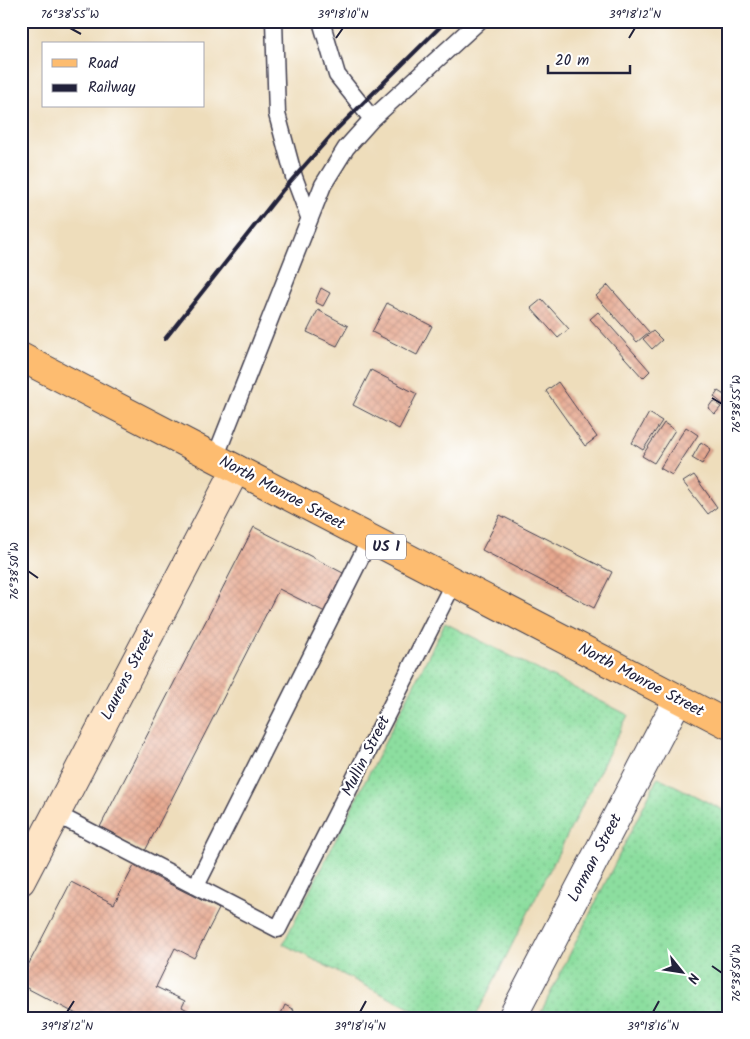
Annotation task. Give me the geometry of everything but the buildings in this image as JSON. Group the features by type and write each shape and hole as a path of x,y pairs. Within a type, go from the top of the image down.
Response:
{"main road":[{"name":"North Monroe Street","path":"21,357 729,726"}],"street":[{"name":"Laurens Street","path":"21,881 56,814 225,463"},
{"name":"Lorman Street","path":"512,1018 678,699"}],"lane":[{"path":"274,21 277,114 294,177 309,217"},
{"path":"321,21 337,75 372,119"},
{"path":"225,463 309,217 323,185 346,148 372,119 480,21"},
{"path":"56,814 196,886 370,538"},
{"name":"Mullin Street","path":"196,886 278,929 454,582"}],"green space":[{"path":"445,623 628,715 475,1018 429,1018 283,944"},
{"path":"658,777 729,813 729,1018 538,1018"}],"railway":[{"path":"165,339 282,191 337,129 446,21"}]}
